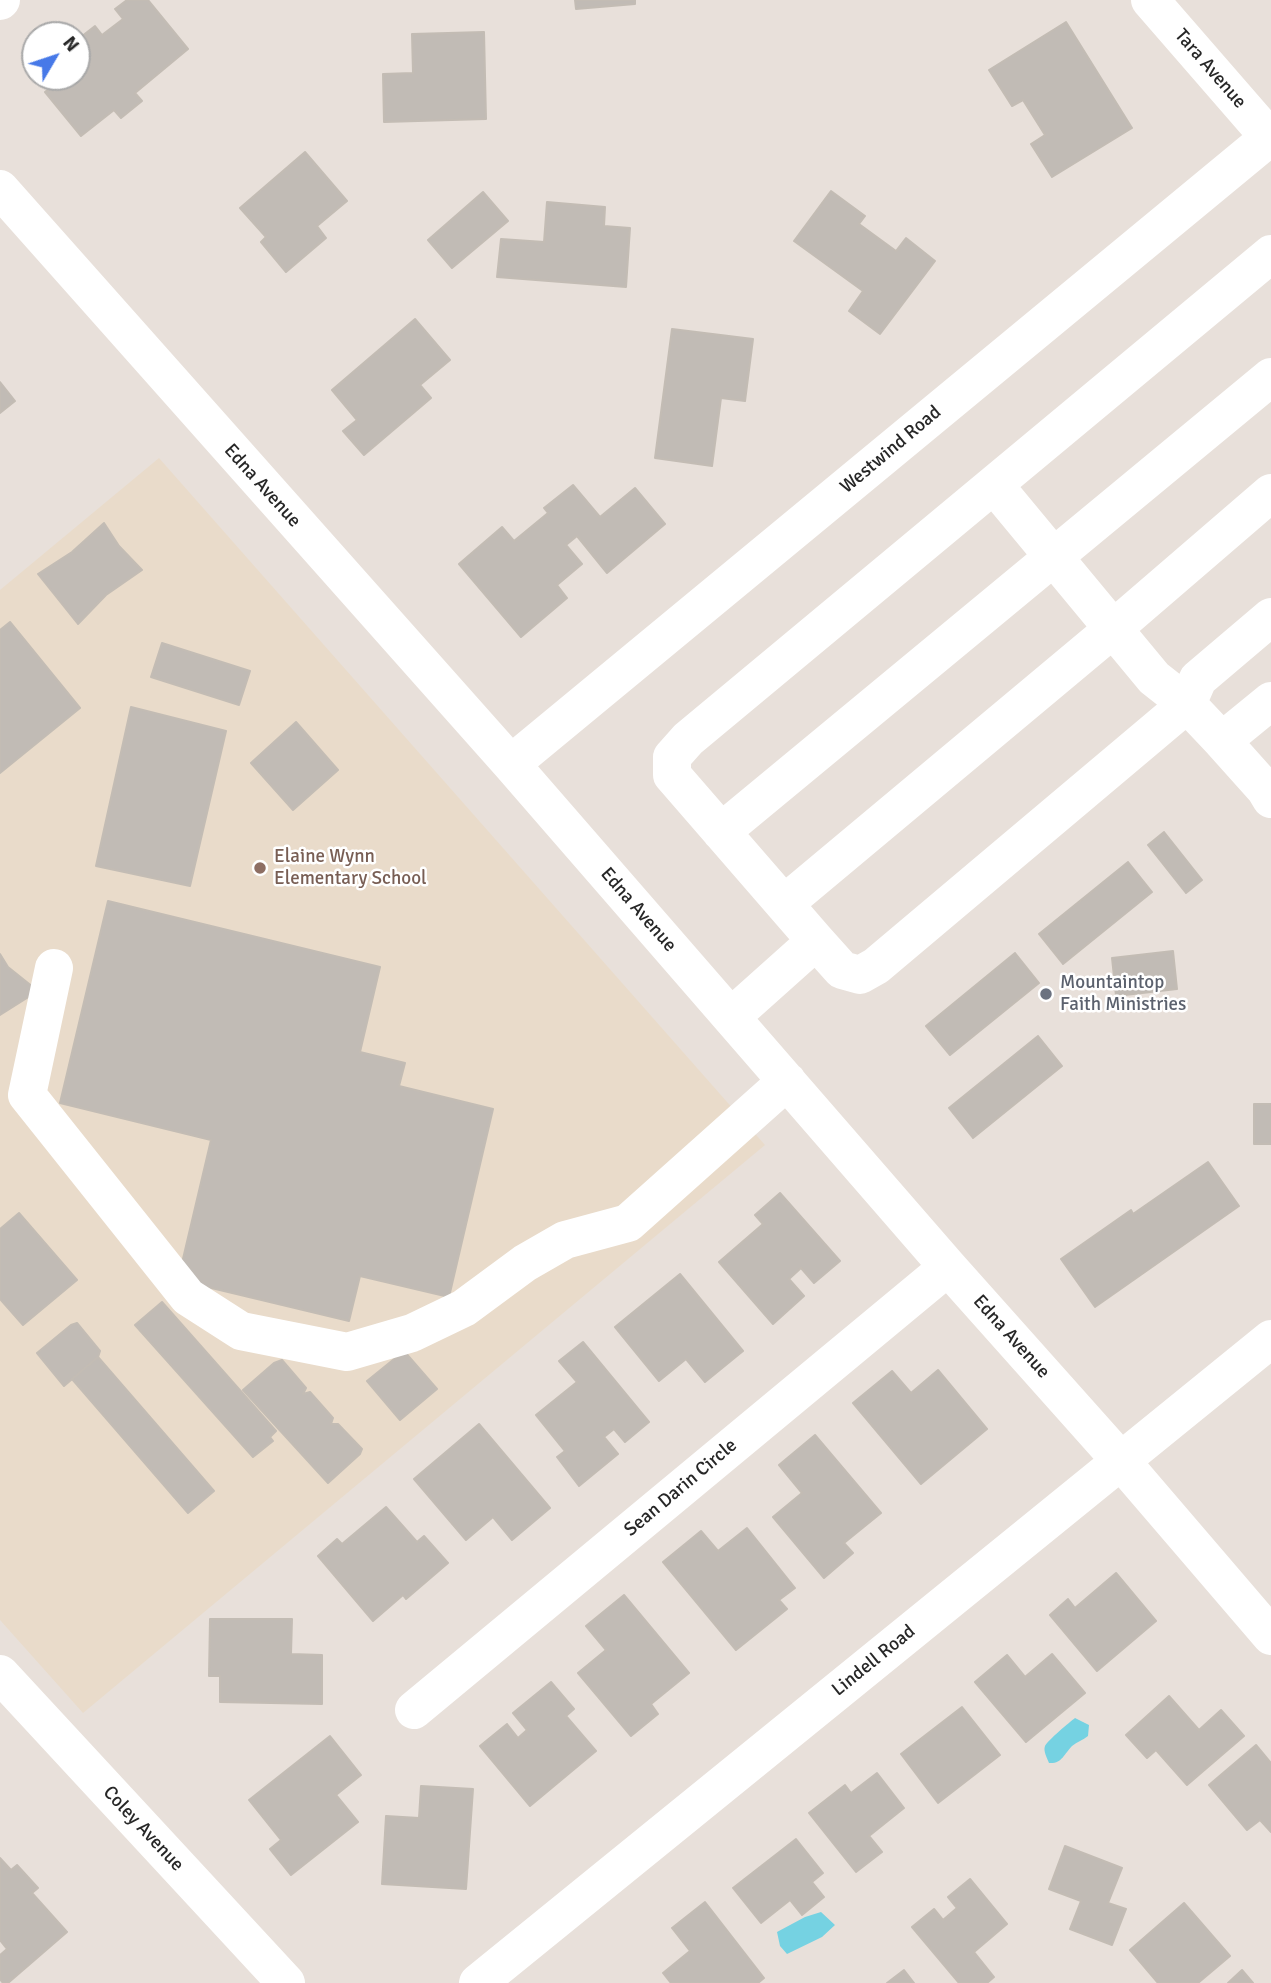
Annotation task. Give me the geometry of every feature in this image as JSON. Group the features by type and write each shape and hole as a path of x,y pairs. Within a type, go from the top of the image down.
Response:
{"street":[{"name":"Tara Avenue","path":"1150,0 1270,137"},
{"name":"Westwind Road","path":"511,764 1270,137"},
{"name":"Edna Avenue","path":"0,189 511,764 1121,1461 1263,1611"},
{"path":"1271,254 688,739 672,757 673,775 842,970 860,975 876,966 1187,704 1198,679 1271,617"},
{"path":"721,832 1271,377"},
{"path":"994,485 1154,678 1187,704 1265,789 1271,799"},
{"path":"784,904 1271,493"},
{"path":"1222,741 1271,701"},
{"path":"731,1017 816,941"},
{"path":"54,968 14,1103 188,1297 241,1331 347,1352 412,1333 464,1308 525,1263 565,1240 628,1223 787,1081"},
{"name":"Sean Darin Circle","path":"414,1710 948,1266"},
{"name":"Lindell Road","path":"478,1983 1271,1339"},
{"name":"Coley Avenue","path":"0,1674 286,1983"}],"shaded area":[{"name":"Elaine Wynn Elementary School","path":"159,458 765,1145 83,1713 0,1620 0,590"}],"water":[{"path":"1075,1718 1089,1725 1088,1736 1072,1746 1060,1760 1049,1763 1045,1746"},
{"path":"821,1912 835,1925 822,1937 787,1954 780,1946 777,1932"}],"building":[{"path":"127,0 148,0 188,49 135,93 142,101 121,118 114,110 81,136 45,92 91,91 91,29 95,26 102,35 123,19 115,9"},
{"path":"575,0 635,0 635,4 576,9"},
{"path":"1066,22 1132,128 1052,177 1031,144 1045,135 1023,100 1012,106 989,70"},
{"path":"484,32 486,119 384,122 383,74 413,73 412,34"},
{"path":"305,152 347,201 317,226 326,238 286,272 261,242 266,237 240,208"},
{"path":"831,191 865,216 859,224 896,251 906,238 935,261 880,334 849,311 863,291 794,241"},
{"path":"483,192 508,221 452,268 428,240"},
{"path":"547,202 605,207 604,226 630,228 626,287 497,277 501,239 544,242"},
{"path":"415,319 450,360 420,385 431,398 364,455 343,431 357,420 332,390"},
{"path":"672,329 753,339 745,401 721,398 712,466 655,458"},
{"path":"0,382 15,401 0,413"},
{"path":"573,485 600,517 635,488 665,524 607,573 577,536 566,545 582,564 557,585 567,598 521,637 459,564 502,527 514,541 548,513 544,508"},
{"path":"104,523 119,546 142,570 106,595 78,624 38,574 72,552"},
{"path":"10,622 80,708 0,773 0,630"},
{"path":"162,643 250,671 239,705 151,677"},
{"path":"131,707 226,731 190,886 96,866"},
{"path":"296,722 338,770 293,810 251,763"},
{"path":"1164,832 1202,880 1186,893 1148,845"},
{"path":"1128,862 1152,892 1063,964 1039,934"},
{"path":"108,901 380,967 360,1052 405,1063 399,1086 493,1109 449,1297 360,1276 349,1321 178,1280 211,1140 60,1103"},
{"path":"1173,951 1177,989 1116,996 1112,958"},
{"path":"1015,953 1039,983 950,1055 926,1026"},
{"path":"0,954 8,967 38,991 0,1015"},
{"path":"1038,1036 1062,1066 973,1138 949,1108"},
{"path":"1254,1104 1271,1104 1271,1144 1254,1144"},
{"path":"1208,1162 1239,1206 1095,1307 1061,1259 1131,1210 1133,1214"},
{"path":"780,1193 840,1261 814,1283 801,1268 789,1279 804,1296 773,1324 719,1262 763,1224 755,1215"},
{"path":"19,1213 77,1280 23,1325 0,1299 0,1229"},
{"path":"680,1274 743,1351 705,1382 686,1359 659,1381 615,1327"},
{"path":"162,1302 276,1431 270,1437 273,1441 253,1457 135,1325"},
{"path":"77,1323 100,1351 98,1357 64,1386 37,1353"},
{"path":"583,1342 649,1422 625,1442 614,1429 604,1437 618,1454 579,1486 557,1457 565,1451 536,1415 577,1382 559,1361"},
{"path":"404,1351 437,1389 400,1420 367,1381"},
{"path":"98,1357 214,1491 188,1513 72,1379"},
{"path":"282,1360 306,1388 303,1394 310,1392 333,1418 331,1424 338,1424 362,1449 360,1454 328,1483 243,1390 274,1363"},
{"path":"938,1370 987,1429 921,1484 853,1403 892,1371 911,1393"},
{"path":"479,1424 550,1508 512,1540 493,1517 466,1540 414,1479"},
{"path":"815,1435 881,1513 844,1543 853,1553 824,1578 773,1517 802,1493 779,1465"},
{"path":"386,1507 417,1542 424,1536 448,1563 406,1599 403,1595 373,1621 318,1556 337,1539 342,1544"},
{"path":"747,1528 795,1588 779,1600 787,1609 736,1650 663,1562 701,1531 718,1551"},
{"path":"1116,1573 1156,1621 1097,1671 1050,1615 1068,1599 1075,1608"},
{"path":"624,1595 689,1673 651,1704 658,1714 631,1736 578,1673 606,1650 586,1626"},
{"path":"210,1619 292,1619 291,1654 322,1655 322,1704 220,1702 220,1676 209,1676"},
{"path":"1052,1654 1085,1693 1026,1742 975,1682 1007,1655 1025,1677"},
{"path":"551,1682 574,1709 566,1716 596,1751 530,1806 480,1746 507,1724 518,1738 527,1730 513,1713"},
{"path":"1169,1696 1199,1730 1221,1710 1244,1736 1187,1785 1156,1750 1147,1758 1126,1735"},
{"path":"962,1707 1000,1755 938,1803 901,1754"},
{"path":"330,1736 361,1775 336,1795 358,1822 291,1875 270,1849 281,1840 249,1800"},
{"path":"1256,1745 1271,1763 1271,1832 1260,1820 1247,1830 1209,1785"},
{"path":"877,1773 904,1808 869,1836 882,1852 856,1872 809,1813 845,1785 851,1793"},
{"path":"421,1786 473,1789 466,1889 382,1884 386,1816 419,1818"},
{"path":"796,1839 823,1873 812,1882 824,1897 802,1915 790,1900 761,1923 733,1888"},
{"path":"1065,1846 1122,1868 1108,1903 1126,1909 1112,1945 1070,1929 1081,1901 1049,1889"},
{"path":"0,1858 11,1870 17,1865 38,1888 32,1893 67,1932 8,1983 3,1983 0,1979 0,1955 7,1949 0,1940"},
{"path":"970,1879 1007,1924 974,1952 994,1977 987,1983 959,1983 912,1927 934,1909 943,1920 957,1908 948,1897"},
{"path":"705,1902 764,1978 758,1983 671,1983 663,1973 690,1951 672,1928"},
{"path":"1184,1903 1230,1956 1198,1983 1158,1983 1130,1950"},
{"path":"904,1970 914,1983 887,1983"},
{"path":"1242,1970 1253,1983 1228,1983"}],"place":[{"name":"Elaine Wynn Elementary School","path":"260,868"},
{"name":"Mountaintop Faith Ministries","path":"1046,994"}]}
